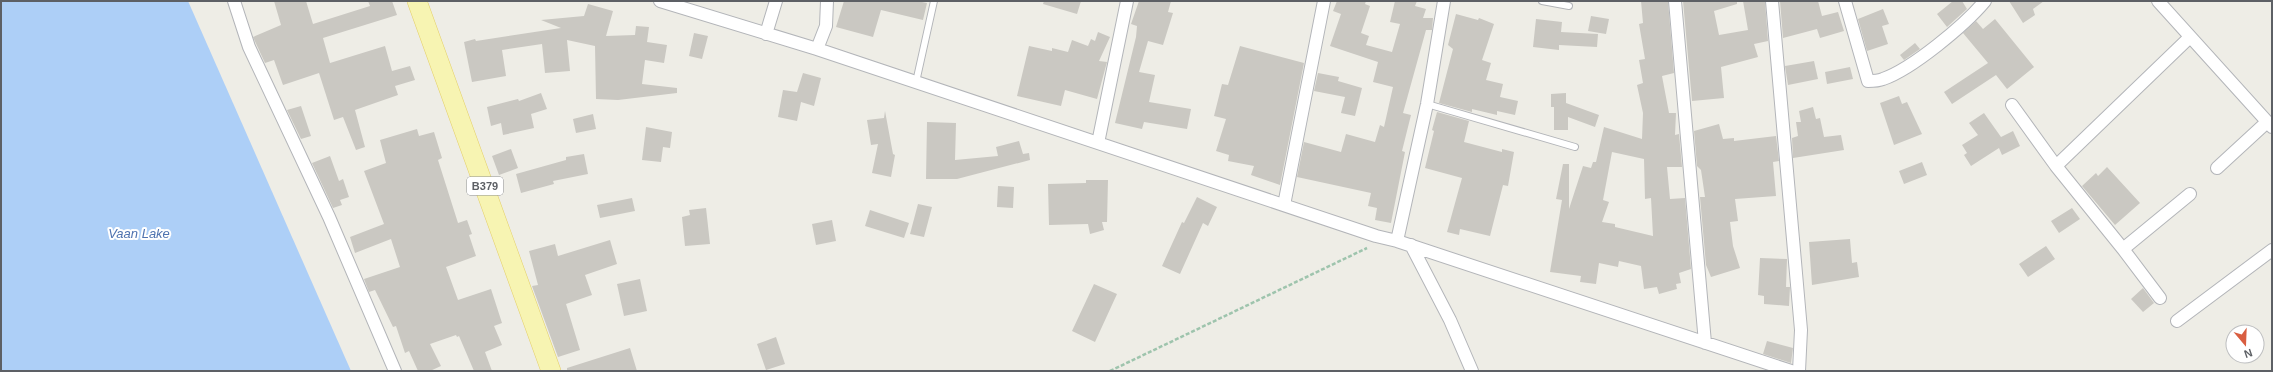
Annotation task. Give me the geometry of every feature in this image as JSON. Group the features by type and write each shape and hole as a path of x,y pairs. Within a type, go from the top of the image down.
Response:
{"main road":[{"name":"B379","path":"417,1 551,371"}],"street":[{"path":"234,1 249,47 329,217 395,371"},
{"path":"660,1 916,82 1376,236 1411,245 1791,371"},
{"path":"766,34 776,1"},
{"path":"817,50 826,26 827,1"},
{"path":"1098,143 1127,1"},
{"path":"1284,205 1324,1"},
{"path":"1397,241 1427,104 1444,1"},
{"path":"1675,1 1705,343"},
{"path":"1772,1 1801,330 1799,371"},
{"path":"1846,1 1868,82 1882,80 1917,60 1976,12 1985,1"},
{"path":"2158,1 2270,124 2217,168"},
{"path":"2056,166 2190,36"},
{"path":"2012,105 2056,166 2123,249 2160,298"},
{"path":"2123,249 2190,194"},
{"path":"1411,245 1450,320 1472,371"},
{"path":"2177,321 2272,250"}],"lane":[{"path":"916,82 934,1"},
{"path":"1542,1 1569,6"},
{"path":"1427,104 1575,147"}],"path":[{"path":"1110,371 1366,248 1376,236"}],"water":[{"name":"Vaan Lake","path":"1,1 188,1 351,371 1,371"}],"building":[{"path":"274,1 306,1 313,24 370,6 368,1 392,1 397,15 323,38 330,63 385,46 392,71 410,66 415,80 395,86 398,95 355,110 365,147 356,150 343,117 334,120 319,73 283,85 274,60 265,63 253,37 281,25"},
{"path":"844,1 917,1 927,3 923,20 881,10 873,37 836,27"},
{"path":"1044,1 1081,1 1077,14 1043,4"},
{"path":"1139,1 1171,1 1168,12 1173,13 1163,45 1148,41 1139,72 1155,75 1149,102 1191,109 1187,129 1144,122 1142,129 1115,123 1136,37 1137,26 1131,24"},
{"path":"1337,1 1366,1 1365,4 1370,6 1361,33 1369,36 1366,45 1392,52 1400,24 1390,22 1395,1 1417,1 1415,6 1426,9 1423,18 1433,18 1432,30 1426,30 1403,113 1411,115 1402,151 1405,152 1391,223 1375,220 1377,208 1368,206 1371,193 1297,177 1304,142 1341,152 1346,134 1375,142 1380,125 1384,127 1393,87 1373,82 1378,62 1330,46 1341,14 1333,11"},
{"path":"1641,1 1668,1 1674,73 1662,76 1669,113 1676,113 1675,135 1679,134 1682,167 1667,167 1670,199 1685,198 1691,269 1679,273 1681,283 1676,284 1677,289 1659,294 1657,287 1644,289 1641,266 1619,261 1618,267 1599,263 1596,284 1580,282 1581,276 1550,272 1562,200 1556,199 1563,164 1569,164 1569,209 1583,166 1591,168 1593,162 1596,162 1604,127 1642,139 1643,113 1637,85 1643,83 1639,60 1645,59 1639,24 1643,23","holes":["1612,152 1644,159 1645,199 1651,198 1653,236 1615,227 1615,224 1602,222 1609,202 1603,200"]},
{"path":"1683,1 1737,1 1737,4 1714,11 1719,35 1748,30 1743,1 1765,1 1768,41 1754,44 1758,57 1721,67 1724,98 1692,101"},
{"path":"1780,1 1818,1 1822,16 1838,12 1844,31 1820,38 1817,29 1783,38"},
{"path":"1953,1 1962,1 1967,9 1947,27 1937,14"},
{"path":"2009,1 2044,1 2033,9 2035,15 2023,23"},
{"path":"588,4 613,11 606,36 635,35 636,26 649,27 647,42 667,45 664,63 645,60 642,84 677,88 677,93 618,100 596,99 595,46 567,40 570,71 545,73 542,44 502,50 506,76 472,82 464,42 475,39 476,41 561,28 541,20 584,16"},
{"path":"1883,9 1889,24 1882,26 1888,44 1867,51 1858,19"},
{"path":"1456,14 1478,20 1479,18 1494,24 1482,60 1491,63 1486,80 1503,84 1500,97 1518,101 1515,115 1497,111 1497,115 1472,109 1472,112 1439,103 1453,49 1448,45"},
{"path":"1591,16 1609,19 1606,34 1588,31"},
{"path":"1536,19 1562,22 1561,32 1598,34 1597,47 1559,45 1559,50 1533,47"},
{"path":"1995,19 2034,67 2007,89 1996,75 1952,104 1944,92 1988,63 1963,33 1976,21 1983,29"},
{"path":"1098,32 1110,37 1099,61 1107,62 1097,99 1065,90 1061,106 1017,96 1029,46 1052,51 1052,48 1068,52 1072,40 1088,46 1091,39 1095,41"},
{"path":"694,33 708,36 702,59 689,56"},
{"path":"1915,43 1920,49 1904,60 1900,55"},
{"path":"1240,46 1304,63 1280,185 1251,175 1254,166 1228,161 1229,155 1216,151 1226,119 1214,116 1222,84 1228,85"},
{"path":"1814,61 1818,79 1788,85 1785,66"},
{"path":"1850,67 1853,79 1827,84 1825,72"},
{"path":"803,73 821,78 814,106 801,102 797,121 778,117 783,90 797,92"},
{"path":"1318,73 1339,77 1338,81 1362,88 1355,116 1341,113 1345,97 1314,91"},
{"path":"541,93 547,109 531,114 534,128 503,135 501,123 491,126 487,107 518,99 519,101"},
{"path":"1566,93 1566,103 1599,115 1595,127 1568,117 1568,130 1554,130 1554,107 1551,107 1551,94"},
{"path":"1899,96 1902,104 1907,102 1922,134 1894,145 1880,103"},
{"path":"301,106 311,136 301,139 287,110"},
{"path":"1813,107 1816,119 1820,118 1824,137 1841,135 1844,150 1793,158 1792,138 1798,136 1796,122 1801,122 1799,111"},
{"path":"885,111 893,154 895,155 891,177 872,173 878,144 871,145 867,120 884,118"},
{"path":"1437,112 1469,121 1464,142 1502,152 1502,149 1514,152 1508,186 1503,185 1490,236 1460,229 1459,235 1447,232 1462,178 1425,168"},
{"path":"1984,113 2001,137 2013,131 2020,146 2002,155 1999,148 1971,166 1964,155 1967,153 1962,145 1978,135 1969,123"},
{"path":"593,114 596,129 576,133 573,119"},
{"path":"927,122 956,123 955,160 998,156 996,147 1019,141 1023,154 1029,153 1030,160 957,179 926,179"},
{"path":"1719,124 1723,139 1734,138 1734,141 1776,136 1779,161 1773,162 1776,196 1735,199 1738,221 1730,222 1733,246 1740,268 1711,277 1706,265 1700,197 1705,197 1701,170 1697,166 1694,131"},
{"path":"646,127 672,132 670,148 663,147 661,162 642,160"},
{"path":"417,129 419,136 434,132 442,158 438,160 458,223 467,220 472,234 469,235 476,256 446,267 458,300 491,289 502,323 494,326 502,345 485,352 492,371 474,371 459,336 457,337 456,335 430,344 441,366 430,371 418,371 409,351 405,353 396,326 393,327 375,290 369,292 364,279 400,267 391,239 355,253 350,237 384,224 364,171 386,163 380,140"},
{"path":"511,149 518,168 499,175 492,156"},
{"path":"584,154 588,174 553,181 554,184 521,193 516,174 566,160 566,157"},
{"path":"330,156 339,181 343,179 349,197 340,200 342,205 333,208 312,163"},
{"path":"1922,162 1927,175 1904,184 1899,171"},
{"path":"2107,167 2140,203 2115,225 2082,186 2096,173 2098,176"},
{"path":"1086,180 1108,180 1107,222 1102,222 1104,230 1090,234 1088,224 1049,225 1048,184 1086,183"},
{"path":"998,186 1014,187 1013,208 997,207"},
{"path":"1197,197 1217,207 1208,226 1203,223 1180,274 1162,266 1182,222 1184,223"},
{"path":"632,198 635,211 600,218 597,205"},
{"path":"918,204 932,207 924,237 910,234"},
{"path":"706,208 710,244 685,246 682,217 690,215 689,210"},
{"path":"2072,208 2080,219 2059,233 2051,221"},
{"path":"870,210 909,223 904,238 865,226"},
{"path":"832,220 836,241 816,245 812,224"},
{"path":"1850,239 1852,263 1857,262 1859,277 1812,285 1809,242"},
{"path":"610,240 617,264 585,275 592,295 566,304 580,350 558,357 532,286 538,285 529,251 555,244 558,256"},
{"path":"2046,246 2055,259 2028,277 2019,264"},
{"path":"1760,258 1787,259 1786,287 1790,287 1789,306 1764,304 1764,296 1758,295"},
{"path":"640,279 647,311 624,316 617,284"},
{"path":"1094,284 1117,294 1095,342 1072,331"},
{"path":"2143,288 2154,303 2143,312 2131,299"},
{"path":"776,337 785,364 766,370 757,344"},
{"path":"1767,341 1793,348 1791,363 1763,354"},
{"path":"630,348 637,371 567,371 567,368"}]}
